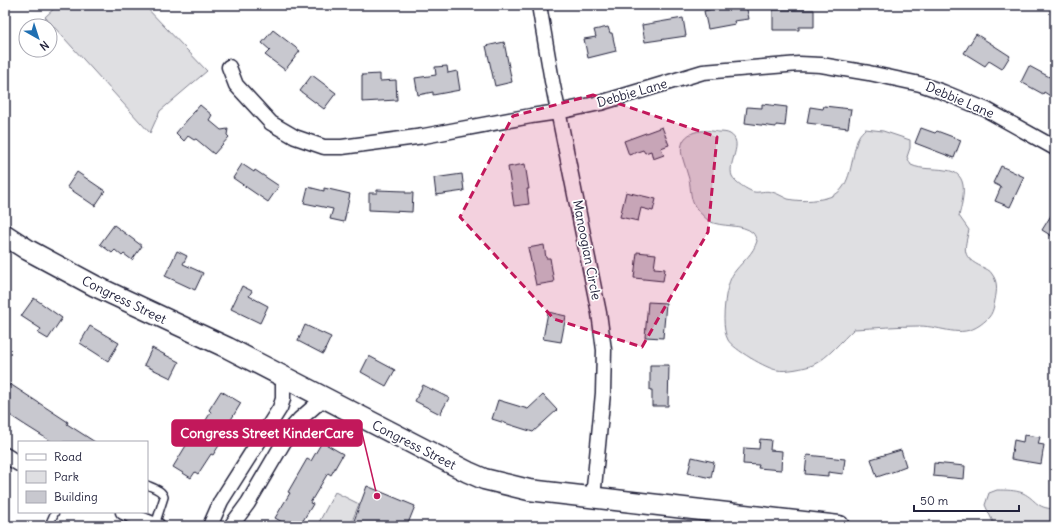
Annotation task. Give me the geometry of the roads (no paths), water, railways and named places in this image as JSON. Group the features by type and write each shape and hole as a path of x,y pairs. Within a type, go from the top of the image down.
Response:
{"main road":[{"name":"Congress Street","path":"5,234 28,250 89,283 228,348 484,480 529,490 839,526"}],"street":[{"name":"Manoogian Circle","path":"539,5 558,112 599,313 604,350 604,393 593,498"},
{"name":"Debbie Lane","path":"229,67 236,85 271,123 295,137 324,147 342,147 424,136 558,112 615,98 703,72 799,64 822,65 907,80 943,92 987,110 1055,148"},
{"path":"210,526 221,501 280,408 283,399 283,377"},
{"path":"231,526 248,503 292,428 324,398"},
{"path":"5,455 18,463"},
{"path":"126,513 157,525"}],"lane":[{"path":"148,486 159,491 164,497 157,525"},
{"path":"54,526 50,523 55,513"}],"place":[{"name":"Congress Street KinderCare","path":"377,496"}]}
